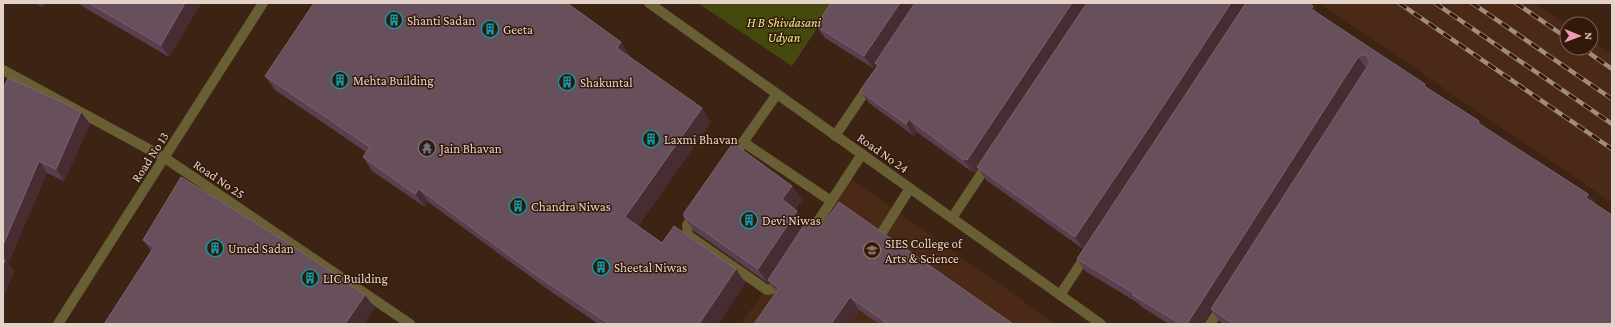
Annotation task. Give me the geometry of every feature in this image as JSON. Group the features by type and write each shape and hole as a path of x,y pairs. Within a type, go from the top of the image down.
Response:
{"street":[{"name":"Road No 13","path":"58,324 263,3"},
{"name":"Road No 24","path":"649,3 1060,295 1095,322"},
{"name":"Road No 25","path":"3,70 164,158 410,324"},
{"path":"836,136 878,72"},
{"path":"726,167 776,94"},
{"path":"743,142 831,202"},
{"path":"952,218 997,151"},
{"path":"802,246 862,154"},
{"path":"883,231 910,188"},
{"path":"700,206 687,225 688,235 767,290 772,289 785,271"},
{"path":"1060,295 1093,246"},
{"path":"1210,324 1227,298"}],"shaded area":[{"path":"1319,3 1535,3 1559,20 1559,56 1599,56 1599,46 1612,55 1612,203"},
{"name":"SIES College of Arts & Science","path":"845,175 1056,324 741,324"}],"green space":[{"name":"H B Shivdasani Udyan","path":"698,3 834,3 792,66"}],"building":[{"path":"89,3 185,3 161,45"},
{"path":"314,3 567,3 621,42 617,48 702,108 625,217 662,243 674,226 736,269 699,324 609,324 536,275 419,189 415,194 363,157 370,147 265,76"},
{"path":"831,3 900,3 864,56 816,26"},
{"path":"915,3 1072,3 967,160 965,158 964,160 909,119 906,124 860,91 878,65 875,63"},
{"path":"1087,3 1231,3 1075,237 977,167"},
{"path":"1246,3 1308,3 1313,6 1311,9 1425,84 1424,86 1479,121 1478,123 1588,194 1586,198 1612,215 1612,324 1234,324 1211,309 1369,64 1370,61 1367,56 1363,54 1358,57 1187,324 1181,324 1133,295 1134,293 1077,259"},
{"path":"8,78 81,112 56,169 39,161 3,245 3,85 5,85"},
{"name":"Devi Niwas","path":"733,143 792,186 782,199 797,211 758,269 684,217 684,213"},
{"path":"181,177 288,243 365,295 345,324 104,324 154,247 143,240"},
{"name":"SIES College of Arts & Science","path":"839,202 1013,324 888,324 850,297 831,324 754,324 779,288 768,280 808,219 820,228"}],"railway":[{"path":"1399,3 1612,149"},
{"path":"1435,3 1612,124"},
{"path":"1472,3 1612,99"},
{"path":"1516,3 1559,33"},
{"path":"1593,56 1612,69"}],"place":[{"name":"Shanti Sadan","path":"394,20"},
{"name":"Geeta","path":"490,29"},
{"name":"Mehta Building","path":"340,80"},
{"name":"Shakuntal","path":"567,82"},
{"name":"Laxmi Bhavan","path":"651,139"},
{"name":"Jain Bhavan","path":"427,148"},
{"name":"Chandra Niwas","path":"518,206"},
{"name":"Devi Niwas","path":"749,220"},
{"name":"Umed Sadan","path":"215,248"},
{"name":"SIES College of Arts & Science","path":"872,250"},
{"name":"Sheetal Niwas","path":"601,267"},
{"name":"LIC Building","path":"310,278"}]}
